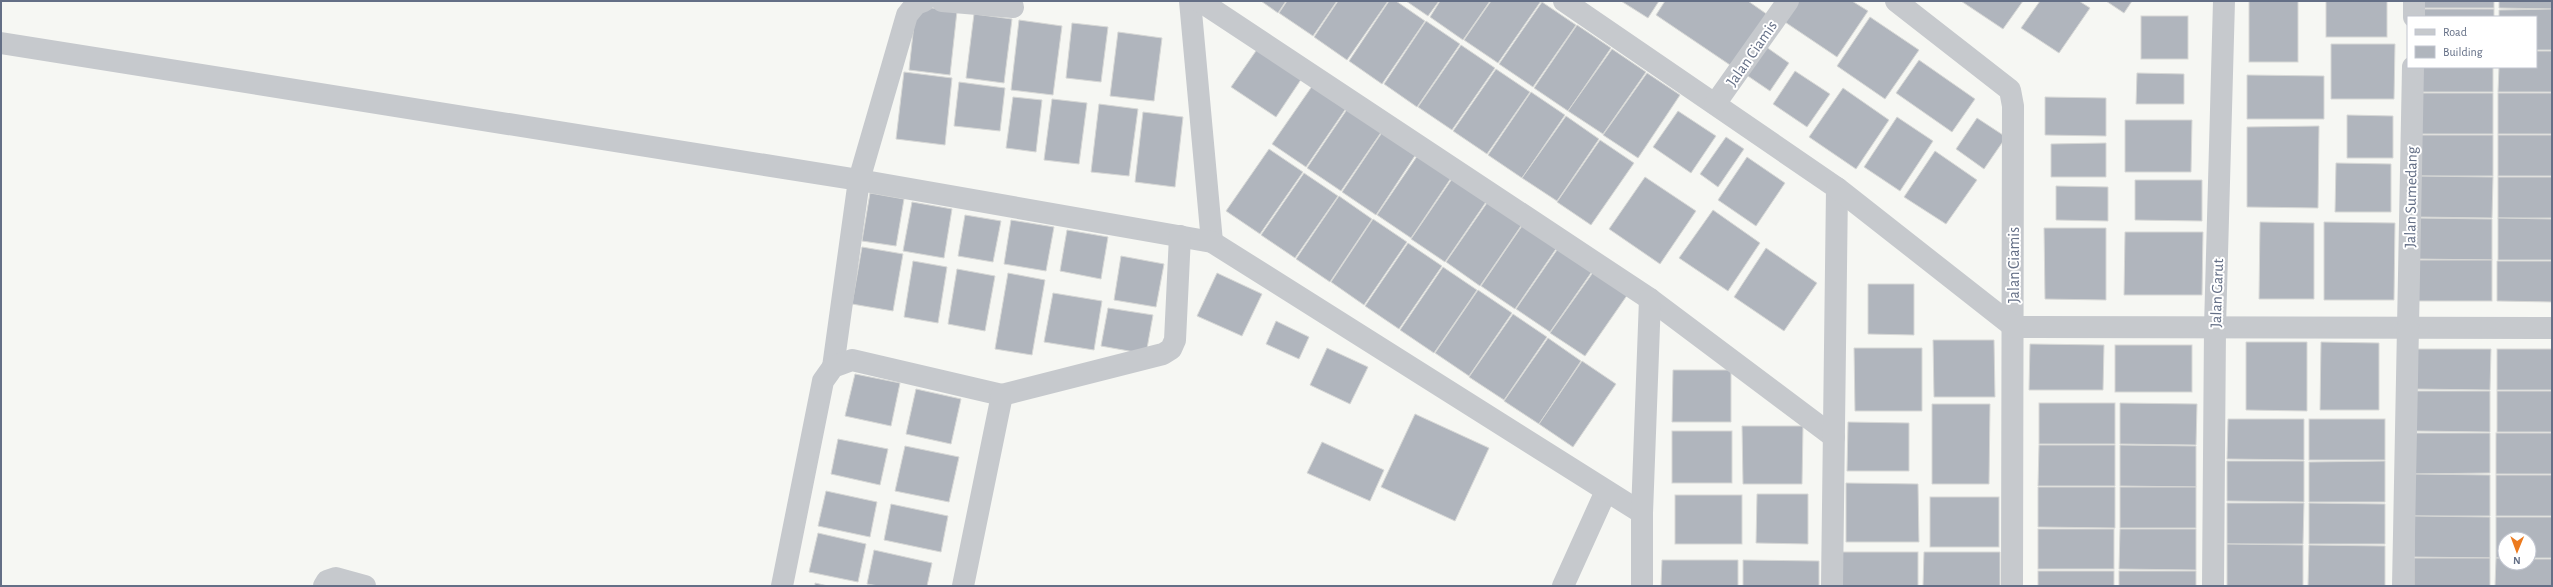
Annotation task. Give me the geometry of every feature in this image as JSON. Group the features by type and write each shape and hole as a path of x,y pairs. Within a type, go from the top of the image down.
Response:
{"street":[{"path":"782,586 823,381 833,366 859,180 907,15 916,4 924,1"},
{"path":"942,1 1013,7"},
{"path":"1190,1 1212,242"},
{"path":"1200,1 1650,299 1834,437"},
{"path":"1564,1 1837,188 2014,327 2552,328"},
{"name":"Jalan Ciamis","path":"1715,104 1788,1"},
{"name":"Jalan Ciamis","path":"1896,1 2010,90 2013,106 2014,327 2012,586"},
{"name":"Jalan Garut","path":"2213,586 2214,327 2224,1"},
{"path":"2414,1 2414,16"},
{"path":"1,43 859,180 1212,242 1642,513"},
{"name":"Jalan Sumedang","path":"2403,586 2413,68"},
{"path":"1832,586 1837,188"},
{"path":"833,366 852,360 1002,395 1163,354 1171,349 1175,340 1180,236"},
{"path":"1642,586 1642,513 1650,299"},
{"path":"963,586 1002,395"},
{"path":"1563,586 1606,491"},
{"path":"324,586 327,581 336,578 365,586"}],"building":[{"path":"1261,1 1286,1 1278,13"},
{"path":"1287,1 1337,1 1313,36 1279,13"},
{"path":"1338,1 1388,1 1347,60 1314,37"},
{"path":"1389,1 1396,1 1425,21 1382,84 1349,61"},
{"path":"1406,1 1439,1 1428,16"},
{"path":"1440,1 1490,1 1463,40 1430,17"},
{"path":"1491,1 1541,1 1498,63 1464,40"},
{"path":"1621,1 1659,1 1648,18"},
{"path":"1665,1 1748,1 1768,15 1733,67 1656,15"},
{"path":"1791,1 1852,1 1868,11 1837,57 1779,18"},
{"path":"1961,1 2023,1 2003,29"},
{"path":"2040,1 2079,1 2090,8 2059,53 2021,28"},
{"path":"2106,1 2132,1 2124,13"},
{"path":"2249,1 2298,1 2298,62 2249,62"},
{"path":"2326,1 2387,1 2387,37 2326,37"},
{"path":"2417,1 2494,1 2494,8 2417,8"},
{"path":"2499,1 2552,1 2552,9 2499,8"},
{"path":"1542,2 1576,25 1533,87 1499,64"},
{"path":"916,6 957,11 950,75 909,70"},
{"path":"2417,9 2494,9 2494,16 2417,16"},
{"path":"2552,9 2552,50 2537,50 2537,16 2499,16 2499,10"},
{"path":"974,14 1012,19 1004,83 966,78"},
{"path":"2141,16 2188,16 2188,59 2141,59"},
{"path":"1870,17 1919,50 1885,99 1837,66"},
{"path":"1019,20 1062,26 1053,95 1011,90"},
{"path":"1426,21 1460,44 1417,107 1384,84"},
{"path":"1072,23 1108,27 1101,82 1066,78"},
{"path":"1577,25 1611,48 1568,111 1534,88"},
{"path":"1118,32 1162,38 1154,101 1110,96"},
{"path":"1762,44 1789,63 1770,91 1742,72"},
{"path":"2331,44 2395,44 2394,99 2331,99"},
{"path":"1461,45 1495,68 1452,130 1418,107"},
{"path":"1258,48 1302,78 1276,117 1231,87"},
{"path":"1612,49 1646,72 1603,134 1568,111"},
{"path":"2537,51 2552,51 2552,92 2498,92 2499,68 2537,68"},
{"path":"1919,60 1975,99 1952,132 1896,93"},
{"path":"2417,68 2493,68 2493,92 2417,92"},
{"path":"1496,69 1530,92 1487,154 1453,131"},
{"path":"1795,71 1830,94 1807,127 1773,104"},
{"path":"904,72 952,78 945,145 896,139"},
{"path":"1647,73 1680,95 1638,158 1603,135"},
{"path":"2137,73 2184,74 2184,104 2136,104"},
{"path":"2247,75 2324,76 2324,119 2247,119"},
{"path":"959,82 1005,88 1000,131 954,126"},
{"path":"1315,82 1349,104 1306,167 1272,144"},
{"path":"1843,88 1889,120 1856,169 1809,137"},
{"path":"1531,92 1565,115 1522,178 1488,155"},
{"path":"2417,93 2493,93 2493,134 2416,134"},
{"path":"2498,93 2552,93 2552,134 2498,134"},
{"path":"1013,97 1042,100 1036,152 1006,148"},
{"path":"2045,97 2106,98 2106,136 2045,135"},
{"path":"1052,99 1087,103 1079,164 1044,160"},
{"path":"1099,104 1138,109 1129,176 1091,172"},
{"path":"1350,105 1384,128 1341,191 1307,168"},
{"path":"1678,111 1716,136 1691,173 1653,147"},
{"path":"1143,112 1183,117 1175,187 1135,182"},
{"path":"2347,115 2393,116 2393,158 2347,158"},
{"path":"1566,116 1599,139 1557,201 1522,178"},
{"path":"1897,117 1933,141 1900,191 1864,167"},
{"path":"1977,118 2006,137 1984,169 1956,149"},
{"path":"2125,120 2192,120 2191,172 2125,172"},
{"path":"2319,126 2318,208 2247,207 2247,127"},
{"path":"1385,128 1418,151 1376,215 1342,192"},
{"path":"2416,135 2493,135 2493,176 2416,176"},
{"path":"2498,135 2552,135 2552,176 2498,176"},
{"path":"1726,137 1744,149 1718,187 1700,174"},
{"path":"1600,140 1634,163 1591,225 1557,202"},
{"path":"2106,143 2106,177 2051,177 2051,144"},
{"path":"1269,149 1303,172 1260,234 1226,211"},
{"path":"1935,151 1977,180 1946,224 1904,197"},
{"path":"1420,152 1453,175 1411,238 1377,215"},
{"path":"1747,157 1785,183 1756,226 1718,200"},
{"path":"2336,163 2391,164 2391,212 2335,212"},
{"path":"1304,173 1338,196 1295,258 1261,235"},
{"path":"1454,176 1488,199 1445,262 1411,239"},
{"path":"2416,176 2493,177 2492,218 2416,217"},
{"path":"1645,177 1696,211 1660,264 1609,229"},
{"path":"2498,177 2552,177 2552,218 2498,218"},
{"path":"2135,180 2202,180 2202,221 2135,220"},
{"path":"2056,186 2108,187 2108,221 2056,220"},
{"path":"870,193 904,199 896,246 862,241"},
{"path":"1339,196 1372,219 1330,282 1296,259"},
{"path":"1489,200 1523,223 1480,286 1446,262"},
{"path":"912,202 952,209 944,258 903,251"},
{"path":"1713,210 1760,243 1728,291 1679,258"},
{"path":"965,215 1001,221 993,262 958,256"},
{"path":"2416,218 2492,219 2492,260 2416,259"},
{"path":"2498,218 2552,219 2552,260 2498,260"},
{"path":"1373,219 1407,242 1364,305 1331,282"},
{"path":"1011,220 1054,227 1046,271 1004,264"},
{"path":"2260,222 2314,223 2314,299 2259,299"},
{"path":"2324,222 2395,223 2394,300 2324,300"},
{"path":"1524,223 1558,246 1515,309 1481,286"},
{"path":"2044,228 2106,228 2106,300 2045,299"},
{"path":"1067,230 1108,237 1101,279 1060,271"},
{"path":"2125,232 2203,232 2202,295 2124,295"},
{"path":"1408,243 1442,266 1399,329 1365,306"},
{"path":"862,247 903,254 893,311 852,304"},
{"path":"1559,247 1593,270 1550,332 1516,309"},
{"path":"1766,248 1817,283 1784,331 1734,297"},
{"path":"1121,256 1164,264 1156,307 1114,300"},
{"path":"2416,260 2492,260 2492,301 2416,301"},
{"path":"913,261 947,267 938,323 904,317"},
{"path":"2497,261 2552,261 2552,302 2497,301"},
{"path":"1443,267 1477,290 1434,353 1400,330"},
{"path":"957,269 995,276 985,331 948,324"},
{"path":"1594,271 1628,294 1585,356 1550,333"},
{"path":"1008,273 1045,280 1032,355 995,349"},
{"path":"1217,273 1262,294 1242,336 1197,316"},
{"path":"1868,284 1914,284 1914,335 1868,334"},
{"path":"1478,290 1512,313 1469,376 1435,353"},
{"path":"1053,293 1102,301 1094,350 1044,342"},
{"path":"1108,308 1153,315 1146,354 1101,346"},
{"path":"1513,314 1547,337 1504,400 1469,377"},
{"path":"1276,321 1309,337 1299,359 1266,344"},
{"path":"1548,338 1581,361 1539,424 1504,401"},
{"path":"1933,340 1994,340 1995,397 1934,397"},
{"path":"2246,342 2307,342 2307,411 2246,410"},
{"path":"2321,342 2379,343 2379,410 2320,410"},
{"path":"2030,344 2104,345 2103,390 2029,390"},
{"path":"2115,345 2192,345 2192,392 2115,392"},
{"path":"1327,348 1368,367 1350,404 1310,385"},
{"path":"1854,348 1922,348 1922,411 1855,411"},
{"path":"2414,349 2491,349 2490,390 2414,389"},
{"path":"2497,349 2552,349 2552,390 2497,390"},
{"path":"1582,361 1616,384 1573,447 1539,424"},
{"path":"1673,370 1731,370 1731,422 1672,422"},
{"path":"855,374 900,383 891,426 845,416"},
{"path":"916,389 961,399 951,444 906,434"},
{"path":"2414,391 2490,391 2490,432 2414,431"},
{"path":"2497,391 2552,391 2552,432 2497,432"},
{"path":"2039,403 2115,403 2115,444 2039,444"},
{"path":"2120,403 2197,404 2196,445 2120,444"},
{"path":"1932,404 1990,404 1989,484 1932,484"},
{"path":"1415,414 1489,448 1455,521 1381,487"},
{"path":"2228,419 2304,419 2304,460 2227,459"},
{"path":"2309,419 2385,419 2385,460 2309,460"},
{"path":"1848,422 1909,423 1909,471 1847,471"},
{"path":"1742,426 1803,426 1802,484 1743,484"},
{"path":"1672,431 1732,431 1732,483 1672,483"},
{"path":"2414,433 2490,433 2490,473 2414,474"},
{"path":"2496,433 2552,433 2552,474 2496,474"},
{"path":"838,439 888,449 880,485 831,474"},
{"path":"1322,442 1384,470 1370,501 1307,473"},
{"path":"2039,445 2115,445 2115,486 2038,486"},
{"path":"2120,445 2196,446 2196,487 2120,486"},
{"path":"905,446 959,457 949,502 895,491"},
{"path":"2227,461 2304,461 2304,502 2227,501"},
{"path":"2385,461 2385,502 2309,502 2309,462"},
{"path":"2414,474 2490,475 2490,516 2414,516"},
{"path":"2496,475 2552,475 2552,516 2496,516"},
{"path":"1846,483 1918,484 1919,542 1846,542"},
{"path":"2038,487 2115,487 2115,528 2038,527"},
{"path":"2120,487 2196,487 2196,528 2120,528"},
{"path":"826,491 877,502 870,537 818,526"},
{"path":"1757,494 1808,494 1808,544 1756,543"},
{"path":"1675,495 1742,495 1742,544 1675,544"},
{"path":"1930,497 1999,497 1999,547 1930,547"},
{"path":"2227,503 2304,503 2303,544 2227,544"},
{"path":"2309,503 2385,504 2385,544 2309,544"},
{"path":"891,504 948,516 941,552 884,540"},
{"path":"2414,516 2490,517 2490,558 2414,557"},
{"path":"2496,517 2552,517 2552,558 2537,558 2537,531 2497,531 2496,558"},
{"path":"2038,529 2114,529 2114,569 2038,569"},
{"path":"2120,529 2196,529 2196,570 2119,569"},
{"path":"818,533 866,544 858,582 809,572"},
{"path":"2227,544 2303,545 2303,586 2227,586"},
{"path":"2309,545 2385,546 2385,586 2308,586"},
{"path":"874,550 932,563 927,586 879,586 867,584"},
{"path":"1842,552 1918,552 1918,586 1842,586"},
{"path":"1924,552 2000,552 2000,586 1923,586"},
{"path":"2414,558 2490,558 2490,586 2414,586"},
{"path":"2496,558 2497,571 2537,571 2537,559 2552,559 2552,586 2495,586"},
{"path":"1662,560 1738,560 1738,586 1661,586"},
{"path":"1743,560 1819,561 1819,586 1743,586"},
{"path":"2038,571 2114,571 2114,586 2038,586"},
{"path":"2119,571 2196,571 2196,586 2119,586"},
{"path":"815,583 828,586 815,586"}]}
